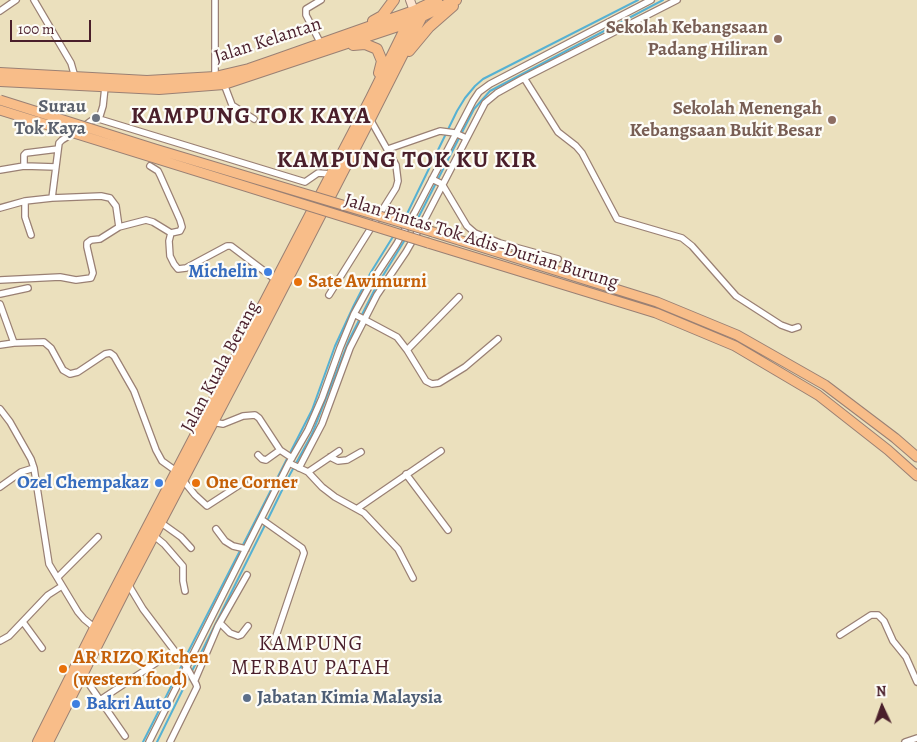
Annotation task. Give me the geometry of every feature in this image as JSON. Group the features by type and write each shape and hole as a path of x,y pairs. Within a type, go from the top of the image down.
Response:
{"highway":[{"path":"350,33 382,16 394,0"},
{"path":"419,9 437,0"},
{"path":"419,9 456,0"},
{"path":"396,68 429,27 462,0"},
{"name":"Jalan Kelantan","path":"0,72 147,81 215,77 249,69 419,9"},
{"name":"Jalan Kelantan","path":"0,81 159,89 224,84 410,22 419,9"},
{"name":"Jalan Kuala Berang","path":"38,742 95,628 255,342 396,68 419,9"},
{"name":"Jalan Kuala Berang","path":"207,425 229,369 410,22"},
{"path":"333,49 365,44 377,49 382,61 381,70 370,98"},
{"path":"229,369 238,367 255,342"},
{"name":"Jalan Kuala Berang","path":"48,742 160,522 179,475"}],"main road":[{"path":"410,0 419,9"},
{"name":"Jalan Pintas Tok Adis-Durian Burung","path":"0,100 164,152 433,232 657,302 736,335 825,385 917,457"},
{"name":"Jalan Pintas Tok Adis-Durian Burung","path":"0,110 656,313 735,346 818,395 888,450 917,476"}],"street":[{"path":"0,11 16,0"},
{"path":"34,0 71,63 75,77"},
{"path":"215,0 215,77"},
{"path":"320,0 306,9 306,14 321,44"},
{"path":"258,455 266,460 290,460 322,424 350,348 371,283 437,181 461,136 473,101 484,88 651,0"},
{"path":"151,741 188,668 229,596 243,548 263,520 290,460 308,430 340,348 406,252 426,217 437,181 461,136 485,103 497,93 676,0"},
{"path":"524,78 558,132 582,153 617,219 682,238 692,246 736,296 782,325 792,329 798,327"},
{"path":"224,84 232,106 254,119"},
{"path":"99,119 104,106 104,87"},
{"path":"52,198 58,149 62,140 99,119 305,182 318,173 331,174"},
{"path":"329,295 396,188 398,181 398,172 388,149 370,119"},
{"path":"388,149 433,133 447,131 461,136"},
{"path":"24,166 26,152 58,149"},
{"path":"0,170 24,166 56,167"},
{"path":"0,280 60,277 76,280 91,278 93,273 87,247 91,240 100,239 119,227 146,220 171,233 180,231 182,224 160,175 158,171 150,166"},
{"path":"437,181 467,226 475,233 500,243 558,259"},
{"path":"0,208 25,201 105,196 114,202 119,227"},
{"path":"25,201 25,217 31,235"},
{"path":"171,233 169,241 170,256 178,269 186,268 227,246 231,246 276,280"},
{"path":"0,294 28,288"},
{"path":"407,350 459,297"},
{"path":"0,304 14,343"},
{"path":"360,317 397,337 426,381 432,384 439,383 465,367 498,339"},
{"path":"0,345 40,342 48,344 63,370 70,374 78,372 105,354 114,356 134,391 162,461 179,475 195,495 207,506 244,482"},
{"path":"0,409 10,422 31,459 34,468 49,564 84,619 95,628"},
{"path":"207,425 223,424 243,416 255,415 290,460 308,472 335,497 350,506 358,508 380,529 404,558 413,578"},
{"path":"308,472 339,451"},
{"path":"358,508 441,451"},
{"path":"330,457 346,460 361,452"},
{"path":"0,487 20,473 34,468"},
{"path":"406,474 448,530"},
{"path":"263,520 302,548 305,554 274,642"},
{"path":"160,522 181,537 191,548"},
{"path":"216,529 225,541 243,548"},
{"path":"153,535 164,544 183,566 182,581 186,591"},
{"path":"58,577 98,536"},
{"path":"194,680 215,623 229,596 247,575"},
{"path":"128,584 143,609 188,668 197,687 170,742"},
{"path":"0,641 9,636 48,595 62,586"},
{"path":"840,635 871,615 878,614 906,657 917,682"},
{"path":"22,622 42,648"},
{"path":"215,623 238,636 248,626"},
{"path":"100,700 174,651"},
{"path":"82,674 125,736"},
{"path":"905,742 917,738"}],"waterway":[{"path":"404,220 457,111 475,86 483,79 638,0"},
{"path":"438,179 474,109 490,91 663,0"},
{"path":"415,224 436,183"},
{"path":"185,658 312,410 335,346 354,305 371,272 394,235"},
{"path":"267,521 312,434 349,340 376,287 406,238"},
{"path":"191,673 265,525"},
{"path":"143,742 182,665"},
{"path":"157,742 189,677"}],"place":[{"name":"Sekolah Kebangsaan Padang Hiliran","path":"778,39"},
{"name":"Surau Tok Kaya","path":"96,118"},
{"name":"Sekolah Menengah Kebangsaan Bukit Besar","path":"832,120"},
{"name":"Michelin","path":"268,272"},
{"name":"Sate Awimurni","path":"298,282"},
{"name":"Ozel Chempakaz","path":"159,483"},
{"name":"One Corner","path":"196,483"},
{"name":"AR RIZQ Kitchen (western food)","path":"63,669"},
{"name":"Jabatan Kimia Malaysia","path":"247,698"},
{"name":"Bakri Auto","path":"76,704"}],"district":[{"name":"KAMPUNG TOK KAYA","path":"251,117"},
{"name":"KAMPUNG TOK KU KIR","path":"407,161"},
{"name":"KAMPUNG MERBAU PATAH","path":"311,657"}]}
